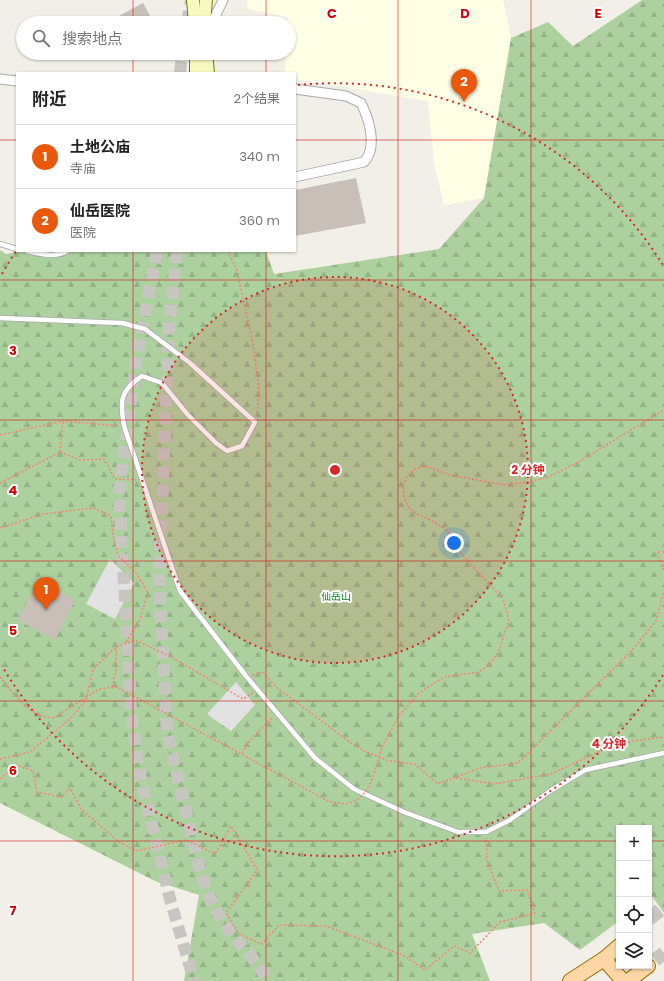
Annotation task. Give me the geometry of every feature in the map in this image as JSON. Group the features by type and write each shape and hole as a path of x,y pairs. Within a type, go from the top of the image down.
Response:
{"main road":[{"path":"570,981 604,959 616,949"},
{"path":"604,959 623,981"},
{"path":"628,981 644,969"}],"street":[{"path":"193,0 194,16"},
{"path":"205,16 206,0"},
{"path":"215,16 222,0"},
{"path":"196,60 196,72"},
{"path":"207,60 208,72"},
{"path":"0,79 16,81"},
{"path":"296,89 346,96 361,103 369,119 371,150 369,157 364,162 296,177"}],"lane":[{"path":"0,244 16,248"},
{"path":"31,252 61,255 66,252"},
{"path":"0,318 122,322 145,329 190,363 255,422 242,446 227,451 216,443 188,415 162,383 142,376 129,384 120,405 124,426 144,480 180,591 257,690 316,758 354,788 404,812 458,832 486,832 510,820 550,791 586,770 664,753"}],"path":[{"path":"228,252 237,271 253,343 259,390 255,422"},
{"path":"0,677 18,699 34,714 46,718 54,718 99,689 117,687 242,753 328,801 346,804 363,797 382,747 398,717 419,694 444,677 479,672 490,664 499,651 509,620 503,599 458,550 447,530 409,508 404,498 403,485 407,477 415,469 426,466 450,474 504,485 530,482 552,476 580,461 664,410"},
{"path":"0,435 63,421 124,426"},
{"path":"60,452 63,421"},
{"path":"60,452 80,460 104,459 115,478 144,480"},
{"path":"0,483 15,477 60,452"},
{"path":"0,528 43,514 93,508 112,516 113,536 118,555 137,574 148,593 140,619 125,644"},
{"path":"664,552 657,552 664,571"},
{"path":"246,676 263,672 276,687 366,752 389,761 414,764 438,784 480,768 518,763 632,650 656,621 664,591"},
{"path":"0,758 30,752 71,718 86,700 93,669 116,647 135,640 207,677 243,700 257,690"},
{"path":"112,687 116,671 116,647"},
{"path":"242,753 250,740 277,712"},
{"path":"455,778 493,784 551,774 598,752 633,741 664,737"},
{"path":"0,779 16,765 33,771 37,792 62,797 70,788 81,809 119,842 136,851 186,840 214,854 231,826 257,870 226,913 239,934 262,944 279,925 326,926 405,956 425,970 454,946 470,953 500,922 535,913 527,890 499,891 487,861 486,832"}],"shaded area":[{"path":"247,0 503,0 511,38 484,198 444,205 434,163 428,101 296,79 296,72 285,72 286,60 296,60 296,16 283,16 248,9"},
{"path":"110,559 134,583 115,619 86,604"},
{"path":"236,682 255,705 231,731 207,714"}],"green space":[{"name":"仙岳山","path":"642,0 664,0 664,913 652,896 652,825 616,825 616,923 580,950 544,923 472,934 490,981 184,981 199,895 155,881 0,803 0,250 6,254 17,252 266,252 274,274 439,249 484,198 511,38 548,22 573,46"}],"building":[{"path":"143,3 150,16 119,16"},
{"path":"356,178 366,223 296,236 296,190"},
{"path":"38,579 75,600 55,640 18,620"}],"tunnel":[{"path":"188,16 191,0"},
{"path":"180,72 181,60"},
{"path":"157,252 137,357 119,492 131,711 140,776 170,899 194,981"},
{"path":"177,252 169,328 159,583 167,732 199,867 214,908 232,935 251,956 269,981"},
{"path":"652,917 664,907"},
{"path":"655,960 664,953"}],"place":[{"name":"仙岳医院","path":"464,102"},
{"name":"土地公庙","path":"46,610"}]}
